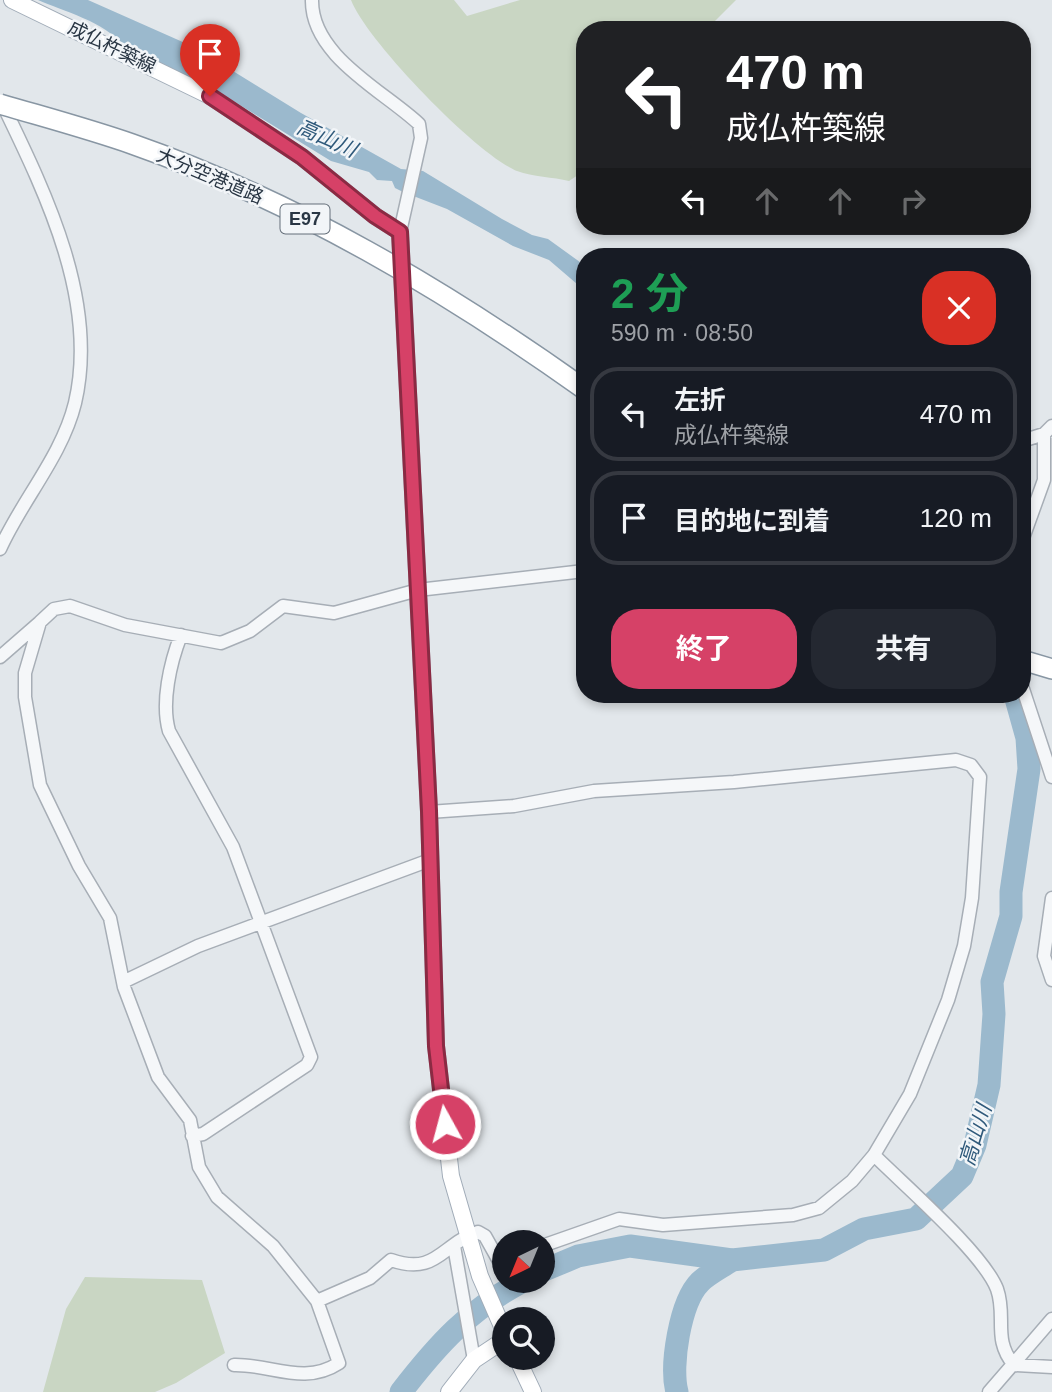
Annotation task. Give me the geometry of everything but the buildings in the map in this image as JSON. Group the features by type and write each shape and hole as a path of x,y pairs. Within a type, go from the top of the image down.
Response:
{"highway":[{"name":"大分空港道路","path":"0,102 133,144 268,201 408,272 463,305 576,383"},
{"path":"1031,663 1052,669"}],"main road":[{"name":"成仏杵築線","path":"12,0 210,96 302,157 375,216 400,232"},
{"path":"400,232 429,811 436,1046 460,1240 493,1307"},
{"path":"449,1392 472,1352 492,1338"},
{"path":"523,1370 533,1392"}],"street":[{"path":"312,0 316,22 345,66 419,124 421,138 400,232"},
{"path":"0,102 27,156 60,238 73,286 79,329 75,403 59,444 0,549"},
{"path":"1031,437 1048,430 1044,481 1031,516"},
{"path":"0,657 54,609 70,606 125,625 221,643 250,631 283,606 334,613 418,590 576,572"},
{"path":"40,622 25,673 24,697 40,785 79,866 110,918 123,982 158,1077 190,1120 199,1167 217,1197 274,1245 317,1301 339,1363 331,1369 298,1375 249,1364 234,1365"},
{"path":"181,635 174,654 165,717 169,731 233,847 311,1057 307,1065 203,1134 192,1136"},
{"path":"1028,703 1052,778"},
{"path":"429,811 514,806 594,791 734,782 956,760 971,765 980,777 972,898 964,946 932,1045 910,1094 874,1155 852,1181 819,1208 793,1215 734,1222 663,1225 619,1219 555,1241"},
{"path":"123,982 198,946 430,860"},
{"path":"1052,898 1044,956 1052,980"},
{"path":"874,1155 962,1242 997,1290 1003,1353 1014,1365 1052,1367"},
{"path":"317,1301 370,1278 391,1260 411,1267 424,1265 460,1240 478,1232 485,1236 492,1248"},
{"path":"460,1240 462,1296 472,1352"},
{"path":"989,1392 1052,1319"}],"green space":[{"path":"351,0 454,0 467,16 520,0 736,0 715,21 576,21 576,176 569,181 517,171 476,143 400,67 361,18"},
{"path":"85,1277 202,1280 225,1353 176,1383 155,1392 43,1392 66,1309"}],"water":[{"path":"38,0 88,0 194,47 301,113 401,169 423,171 502,219 532,235 548,239 576,259 576,283 549,260 513,246 447,209 395,188 392,181 377,180 369,172 331,161 222,94 121,44 95,23"}],"waterway":[{"name":"高山川","path":"555,1266 578,1256 630,1246 732,1260 824,1250 864,1229 916,1219 962,1176 975,1145 989,1085 994,1014 992,982 1011,916 1011,892 1029,769 1027,738 1017,703"},
{"path":"677,1392 676,1351 687,1304 700,1282 732,1260"},
{"name":"高山川","path":"401,1392 456,1329 502,1293"}],"route":[{"path":"210,96 302,157 375,216 400,232 429,811 436,1046 445,1124"}]}
